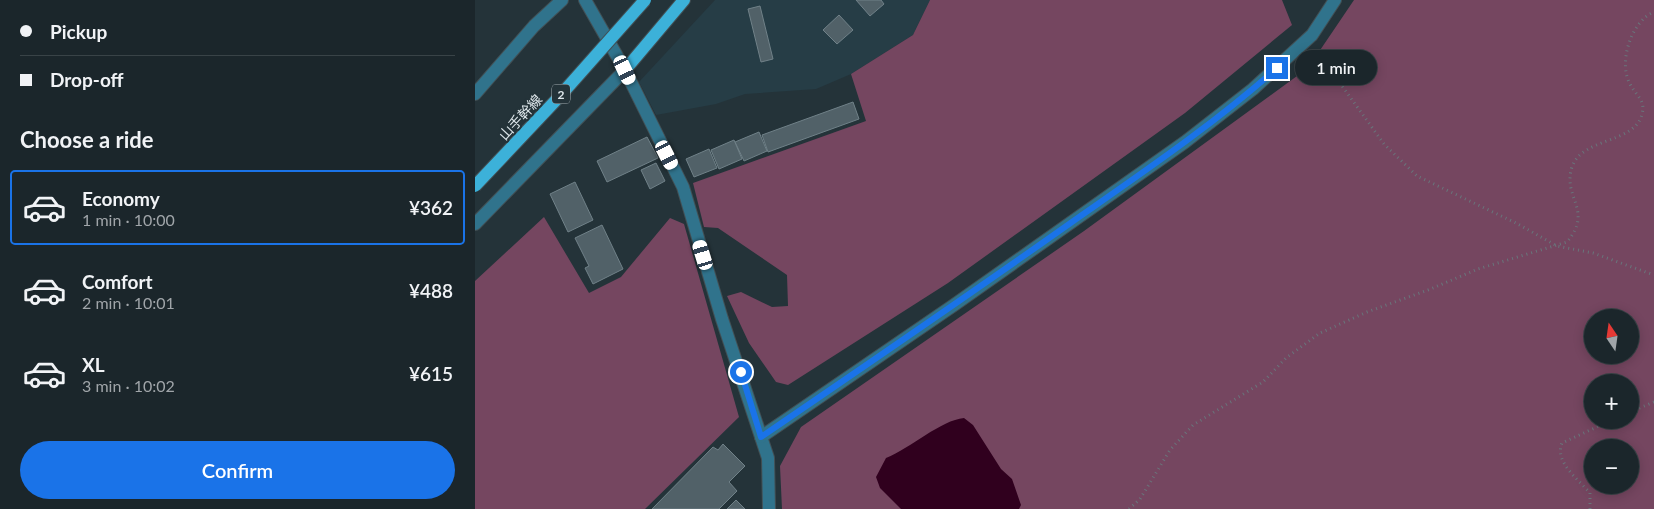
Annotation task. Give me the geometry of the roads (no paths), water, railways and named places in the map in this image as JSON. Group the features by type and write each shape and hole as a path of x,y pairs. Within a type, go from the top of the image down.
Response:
{"main road":[{"name":"山手幹線","path":"475,186 645,0"},
{"path":"625,70 684,0"}],"street":[{"path":"475,94 534,26 562,0"},
{"path":"585,0 625,70 683,187 722,319 768,458 769,509"},
{"path":"761,437 954,305 1185,142 1253,90 1312,35 1335,0"},
{"path":"475,224 625,70"}]}
